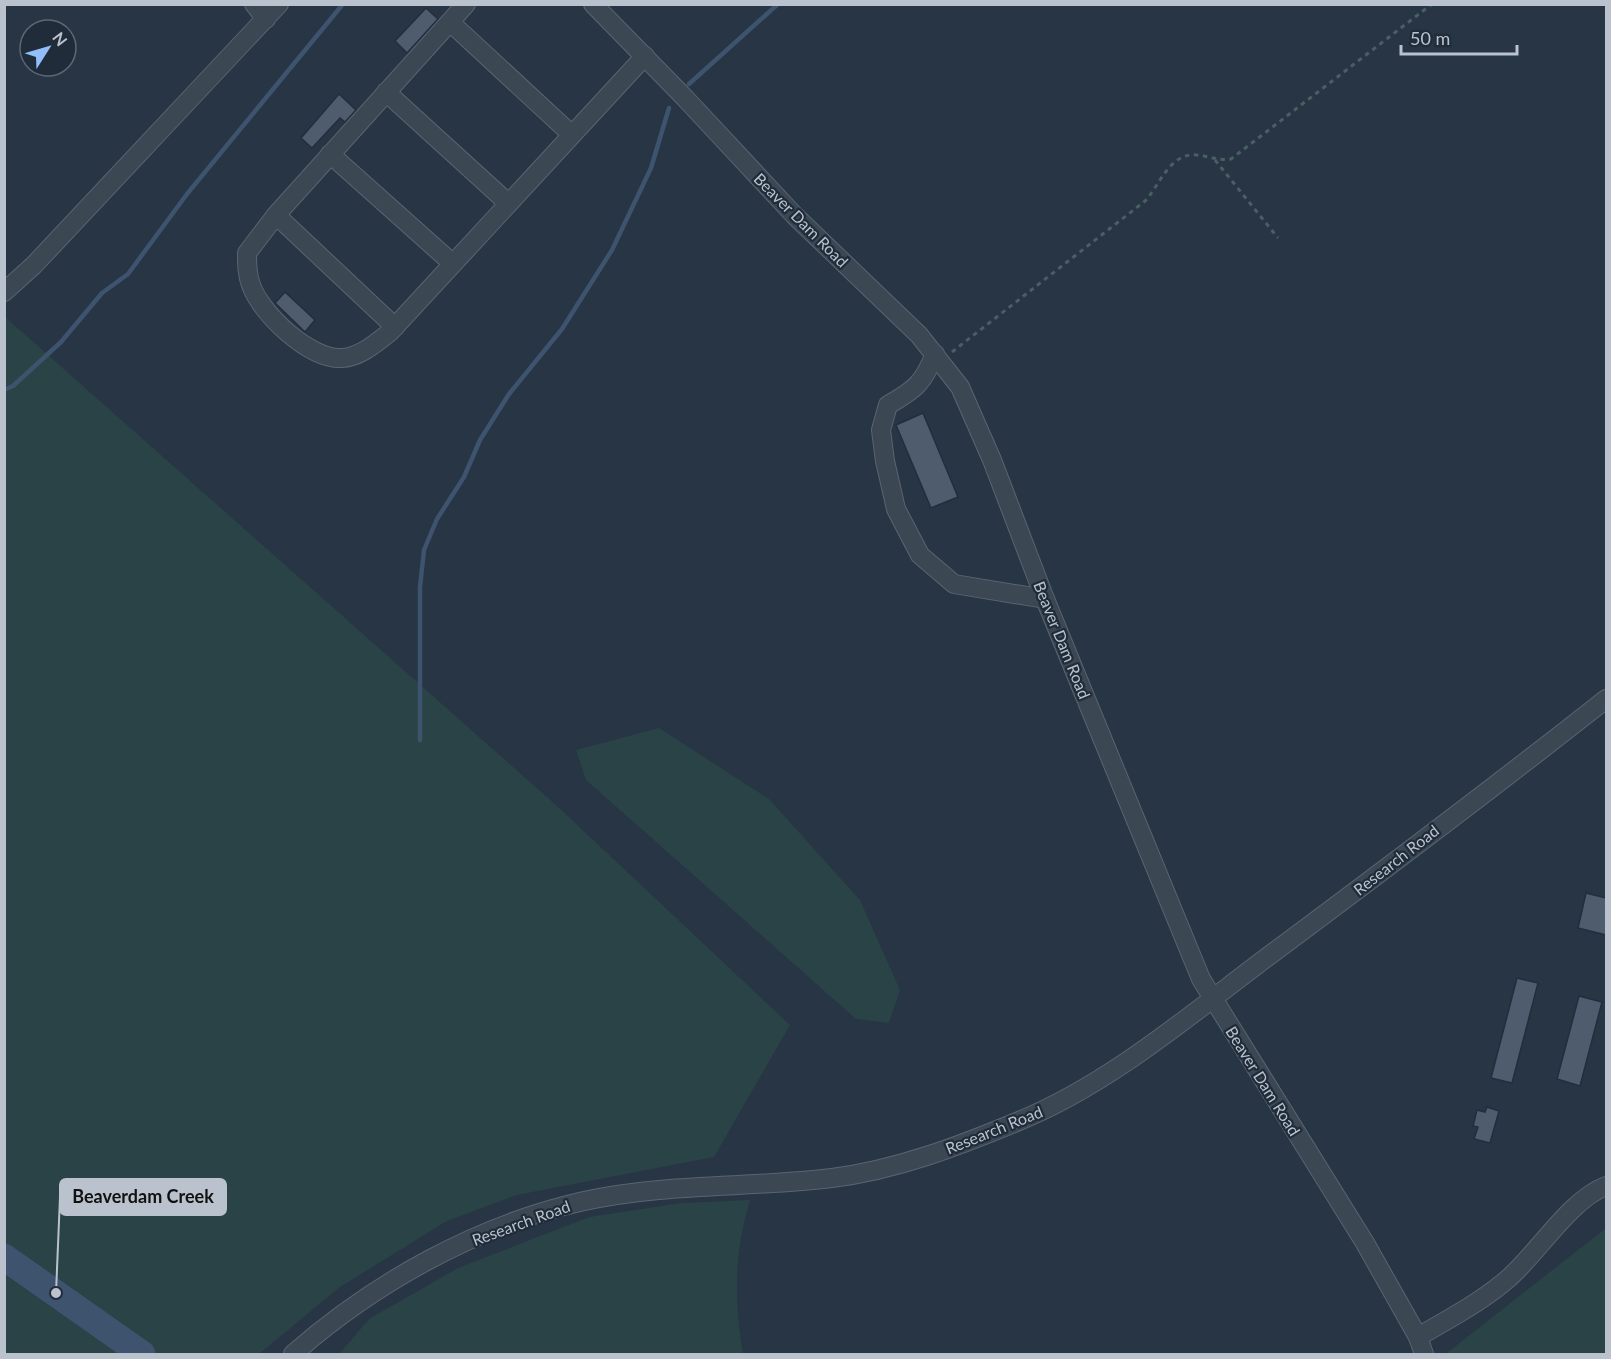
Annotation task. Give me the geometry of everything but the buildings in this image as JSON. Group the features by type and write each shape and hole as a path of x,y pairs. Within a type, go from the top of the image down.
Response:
{"street":[{"path":"254,4 266,19"},
{"path":"4,292 34,265 279,4"},
{"path":"466,4 251,245 247,262 251,285 259,301 279,324 309,348 339,359 362,352 395,327 571,134 645,57"},
{"name":"Beaver Dam Road","path":"593,4 795,216 919,335 960,387 1160,882 1211,1000 1365,1244 1421,1346"},
{"path":"450,22 571,134"},
{"path":"386,92 508,203"},
{"path":"330,154 452,263"},
{"path":"276,215 395,327"},
{"path":"938,357 925,378 908,394 888,405 881,430 885,461 896,509 920,555 954,584 1045,599"},
{"name":"Research Road","path":"293,1354 371,1295 409,1271 490,1232 556,1208 597,1199 679,1187 791,1182 860,1174 919,1159 1019,1121 1086,1088 1211,1000 1606,699"},
{"path":"1421,1346 1493,1291 1525,1263 1581,1202 1606,1186"}],"path":[{"path":"938,357 1145,201 1165,172 1182,157 1194,154 1221,161 1230,159 1249,147 1432,4"},
{"path":"1213,158 1278,238"}],"green space":[{"path":"4,316 556,805 790,1025 714,1157 517,1195 447,1221 340,1287 259,1354 5,1354"},
{"path":"659,728 769,799 860,900 900,990 889,1023 856,1019 586,780 576,750"},
{"path":"750,1200 741,1239 737,1277 738,1314 743,1354 339,1354 369,1319 458,1268 589,1217 681,1203"},
{"path":"1606,1228 1606,1354 1449,1354 1448,1352"}],"waterway":[{"path":"4,390 13,386 61,342 102,293 128,274 187,194 343,4"},
{"path":"689,84 778,4"},
{"path":"420,740 420,587 424,550 437,519 464,477 480,440 509,394 562,329 612,250 651,168 669,108"},
{"path":"4,1257 142,1354"}],"place":[{"name":"Beaverdam Creek","path":"56,1293"}]}
